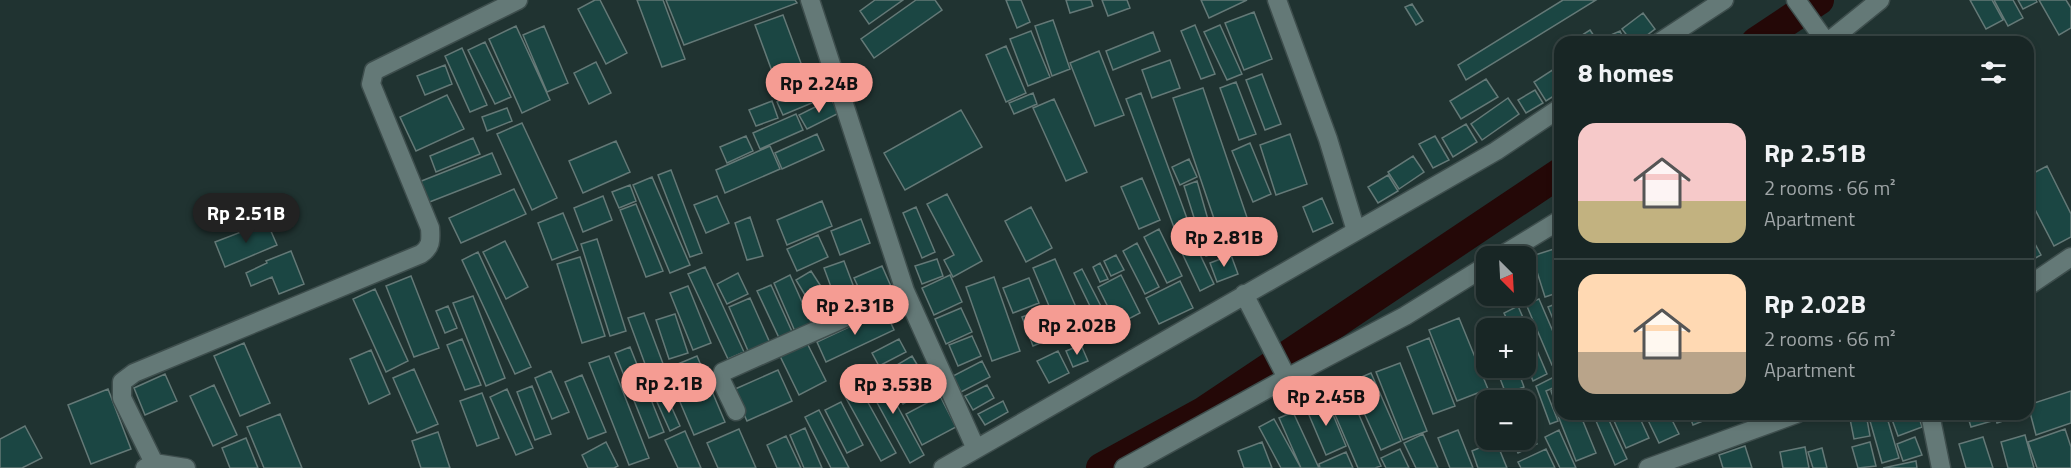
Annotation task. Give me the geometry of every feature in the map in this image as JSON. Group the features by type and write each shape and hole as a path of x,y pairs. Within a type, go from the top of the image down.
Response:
{"street":[{"path":"186,468 150,465 122,398 122,382 134,373 421,254 428,249 431,241 430,228 371,84 372,74 518,0"},
{"path":"810,0 904,291 975,450"},
{"path":"1277,0 1328,139 1356,231"},
{"path":"1669,36 1724,0"},
{"path":"1796,0 1822,36"},
{"path":"1828,36 1880,0"},
{"path":"943,468 1496,151 1554,112"},
{"path":"1517,246 1554,224"},
{"path":"2034,282 2071,257"},
{"path":"1124,468 1285,373 1405,316 1476,272"},
{"path":"736,411 721,380 723,372 904,291"},
{"path":"1244,294 1285,373"},
{"path":"1648,468 1782,420"},
{"path":"1931,420 1941,468"}],"building":[{"path":"595,0 600,0 627,53 606,64 578,9"},
{"path":"637,0 663,0 685,59 662,67"},
{"path":"666,0 795,0 797,3 684,45"},
{"path":"875,0 903,0 869,24 860,11"},
{"path":"916,0 935,0 942,10 874,58 861,39"},
{"path":"1006,0 1021,0 1030,22 1017,28"},
{"path":"1066,0 1091,0 1093,6 1070,13"},
{"path":"1102,0 1127,0 1130,8 1108,16"},
{"path":"1201,0 1247,0 1209,18"},
{"path":"1563,0 1596,0 1466,80 1458,65"},
{"path":"1970,0 1992,0 2003,20 1986,29"},
{"path":"1994,0 2013,0 2023,18 2008,26"},
{"path":"2018,0 2036,0 2037,2 2023,9"},
{"path":"2039,0 2066,0 2071,8 2071,28 2059,35"},
{"path":"1412,4 1423,21 1416,25 1405,7"},
{"path":"1254,12 1272,59 1244,70 1225,23"},
{"path":"1643,13 1655,29 1646,36 1627,36 1622,29"},
{"path":"783,15 808,82 780,93 755,25"},
{"path":"1053,20 1070,69 1052,76 1035,26"},
{"path":"1195,25 1215,74 1201,79 1181,31"},
{"path":"1220,25 1242,74 1227,80 1204,32"},
{"path":"516,26 550,100 522,113 489,39"},
{"path":"544,26 568,83 547,92 523,35"},
{"path":"1590,30 1594,36 1580,36"},
{"path":"1031,31 1050,77 1028,86 1010,39"},
{"path":"1620,31 1622,36 1608,36"},
{"path":"1153,32 1160,51 1113,70 1106,51"},
{"path":"485,42 511,97 495,104 468,50"},
{"path":"1006,46 1026,93 1006,102 986,55"},
{"path":"462,48 487,105 470,112 445,56"},
{"path":"1099,51 1124,115 1095,126 1070,63"},
{"path":"1170,60 1180,88 1152,98 1142,70"},
{"path":"596,62 611,93 589,104 574,73"},
{"path":"445,65 452,84 425,95 417,76"},
{"path":"1554,69 1554,96 1546,101 1534,82"},
{"path":"1262,74 1281,124 1265,130 1246,80"},
{"path":"1486,79 1498,97 1461,119 1450,101"},
{"path":"1236,82 1256,134 1239,140 1220,88"},
{"path":"821,84 826,97 783,115 777,102"},
{"path":"1203,88 1254,238 1224,248 1173,98"},
{"path":"1535,90 1543,103 1526,113 1518,100"},
{"path":"1033,93 1037,104 1014,114 1009,103"},
{"path":"1141,93 1192,232 1178,238 1126,99"},
{"path":"447,95 464,129 416,151 400,117"},
{"path":"1508,98 1519,114 1482,140 1471,124"},
{"path":"831,99 839,113 807,129 799,115"},
{"path":"1054,99 1087,172 1066,181 1033,108"},
{"path":"772,101 778,118 756,126 749,110"},
{"path":"507,108 512,121 487,131 482,117"},
{"path":"961,110 982,147 905,190 884,153"},
{"path":"796,114 803,130 760,149 753,133"},
{"path":"522,123 557,198 532,210 497,134"},
{"path":"1466,124 1477,142 1453,157 1442,138"},
{"path":"817,134 824,150 782,169 775,153"},
{"path":"1290,134 1307,184 1276,195 1260,145"},
{"path":"746,136 753,151 727,163 720,147"},
{"path":"1435,136 1449,160 1433,168 1419,144"},
{"path":"473,138 480,154 436,172 430,156"},
{"path":"616,141 630,172 583,193 569,161"},
{"path":"1250,143 1271,194 1253,202 1232,151"},
{"path":"770,146 780,169 725,193 716,170"},
{"path":"492,153 501,174 427,203 419,182"},
{"path":"1413,156 1424,172 1399,189 1388,172"},
{"path":"1189,159 1197,177 1180,185 1172,167"},
{"path":"2047,166 2071,214 2071,237 2054,246 2034,208 2034,173"},
{"path":"671,170 702,253 690,257 658,175"},
{"path":"1388,175 1398,191 1378,203 1368,187"},
{"path":"652,177 690,265 670,273 633,185"},
{"path":"1142,178 1160,220 1139,229 1121,187"},
{"path":"1197,181 1209,223 1197,227 1184,186"},
{"path":"630,185 636,201 619,208 612,192"},
{"path":"514,189 526,214 461,243 449,218"},
{"path":"947,194 982,261 953,277 944,260 954,255 927,204"},
{"path":"603,196 612,220 583,232 574,208"},
{"path":"717,196 729,223 706,233 694,205"},
{"path":"1322,198 1333,223 1313,232 1303,207"},
{"path":"822,201 832,226 787,245 777,220"},
{"path":"636,204 663,271 646,277 620,210"},
{"path":"916,207 935,252 922,258 903,213"},
{"path":"1031,207 1052,248 1026,262 1005,221"},
{"path":"563,213 578,250 552,260 538,223"},
{"path":"750,217 763,256 747,260 735,223"},
{"path":"861,219 870,243 840,255 831,231"},
{"path":"267,222 277,245 225,267 215,242"},
{"path":"1215,228 1222,251 1206,256 1200,233"},
{"path":"1159,229 1182,276 1167,283 1144,237"},
{"path":"818,235 828,257 797,271 787,249"},
{"path":"597,239 626,331 610,336 581,244"},
{"path":"505,241 528,287 506,299 483,252"},
{"path":"2034,242 2041,255 2034,259"},
{"path":"1137,243 1159,287 1145,294 1123,251"},
{"path":"1196,246 1214,284 1200,291 1182,253"},
{"path":"1554,249 1554,294 1545,297 1536,269 1536,255"},
{"path":"291,251 304,284 279,294 272,277 251,286 246,273 267,263 266,261"},
{"path":"478,252 531,367 515,374 462,260"},
{"path":"1116,255 1124,270 1111,276 1104,261"},
{"path":"1231,255 1238,274 1217,282 1210,263"},
{"path":"580,257 605,336 582,343 557,264"},
{"path":"937,259 943,276 922,284 915,266"},
{"path":"1055,259 1086,330 1063,339 1033,268"},
{"path":"844,261 861,306 841,314 824,268"},
{"path":"1100,263 1108,279 1100,282 1093,267"},
{"path":"882,266 893,291 866,304 854,278"},
{"path":"705,267 744,352 728,359 688,274"},
{"path":"1082,269 1111,326 1102,331 1074,273"},
{"path":"811,271 824,291 808,300 796,280"},
{"path":"738,273 748,294 727,304 717,284"},
{"path":"790,275 814,329 797,336 774,283"},
{"path":"950,275 962,302 934,315 922,288"},
{"path":"1121,275 1140,313 1117,325 1098,287"},
{"path":"411,276 439,348 414,357 386,286"},
{"path":"994,277 1020,351 992,361 966,287"},
{"path":"1029,278 1039,303 1013,313 1003,288"},
{"path":"1180,281 1193,308 1159,324 1146,298"},
{"path":"771,285 794,336 781,342 757,291"},
{"path":"688,286 711,343 693,350 670,293"},
{"path":"375,289 408,361 386,372 353,299"},
{"path":"473,296 505,378 486,386 453,303"},
{"path":"750,298 770,343 749,353 729,307"},
{"path":"1539,299 1554,334 1554,364 1552,365 1536,327 1536,318 1532,318 1527,306 1536,306 1536,300"},
{"path":"1554,304 1554,322 1548,307"},
{"path":"448,306 457,328 445,333 436,311"},
{"path":"1518,306 1523,318 1506,318 1504,313"},
{"path":"961,308 972,332 946,344 935,319"},
{"path":"1044,309 1055,337 1033,346 1022,317"},
{"path":"885,310 894,330 826,362 817,342"},
{"path":"644,313 671,385 655,391 628,318"},
{"path":"675,314 688,353 669,359 656,320"},
{"path":"1459,318 1476,360 1476,378 1484,378 1488,389 1476,390 1476,394 1457,401 1429,330"},
{"path":"972,336 981,356 958,366 949,345"},
{"path":"1429,338 1455,406 1433,414 1407,347"},
{"path":"462,339 481,385 465,390 447,345"},
{"path":"899,339 906,352 879,366 872,353"},
{"path":"244,343 270,403 240,416 214,356"},
{"path":"807,343 826,381 799,395 780,356"},
{"path":"1081,345 1088,361 1073,367 1066,351"},
{"path":"630,347 664,432 649,438 615,353"},
{"path":"1536,348 1547,374 1533,381 1532,378 1536,378"},
{"path":"371,350 390,394 369,404 350,359"},
{"path":"1058,351 1069,373 1049,383 1037,361"},
{"path":"609,356 649,458 629,465 589,363"},
{"path":"697,356 725,422 694,435 666,369"},
{"path":"912,356 931,388 903,404 885,372"},
{"path":"982,361 990,377 961,392 953,376"},
{"path":"1400,363 1427,431 1403,440 1376,372"},
{"path":"876,367 924,455 910,463 862,375"},
{"path":"414,369 438,424 417,433 393,378"},
{"path":"778,370 792,401 747,421 733,390"},
{"path":"551,371 569,412 552,419 535,378"},
{"path":"1371,373 1401,441 1381,450 1350,382"},
{"path":"165,374 177,401 145,415 134,388"},
{"path":"582,375 606,432 588,439 565,382"},
{"path":"1554,377 1554,388 1546,391 1554,411 1554,420 1558,421 1550,424 1536,386"},
{"path":"1500,378 1521,378 1524,387 1504,390"},
{"path":"856,381 896,453 881,461 841,389"},
{"path":"214,385 237,435 213,446 190,396"},
{"path":"987,385 994,398 973,410 965,396"},
{"path":"532,386 551,434 535,440 517,392"},
{"path":"1347,387 1381,466 1358,468 1327,396"},
{"path":"108,389 131,449 91,464 68,405"},
{"path":"507,389 533,448 516,455 490,397"},
{"path":"2071,391 2071,423 2036,435 2032,420 2034,420 2034,403"},
{"path":"482,393 499,438 477,446 460,401"},
{"path":"940,396 956,427 922,445 906,414"},
{"path":"667,397 680,426 670,431 657,402"},
{"path":"1327,400 1346,446 1326,455 1306,408"},
{"path":"1003,401 1008,412 985,425 978,414"},
{"path":"841,402 863,445 847,453 825,410"},
{"path":"819,410 849,468 831,468 805,417"},
{"path":"1293,412 1319,468 1301,468 1279,418"},
{"path":"280,414 302,468 264,468 247,427"},
{"path":"1274,419 1301,468 1281,468 1259,427"},
{"path":"1560,420 1582,420 1596,453 1576,461"},
{"path":"1609,420 1627,459 1615,465 1596,421"},
{"path":"1614,420 1641,420 1649,438 1626,448"},
{"path":"1648,420 1672,420 1679,434 1659,443"},
{"path":"1691,420 1705,420 1693,425"},
{"path":"1850,420 1867,420 1870,436 1854,439"},
{"path":"1870,420 1888,420 1899,458 1882,463"},
{"path":"1892,420 1920,420 1922,427 1898,436"},
{"path":"1969,420 1992,420 1992,421 1971,427"},
{"path":"25,426 42,458 22,468 0,468 0,439"},
{"path":"805,428 822,468 804,468 790,435"},
{"path":"739,429 756,468 718,468 707,443"},
{"path":"2065,429 2071,447 2071,468 2037,468 2028,442"},
{"path":"1458,430 1473,468 1450,468 1438,438"},
{"path":"1559,430 1576,468 1560,468 1545,437"},
{"path":"685,431 701,468 678,468 665,440"},
{"path":"438,432 450,468 421,468 412,441"},
{"path":"1423,434 1438,468 1416,468 1404,443"},
{"path":"2025,435 2034,468 2008,468 2001,442"},
{"path":"786,436 801,468 777,468 767,445"},
{"path":"1915,437 1922,455 1903,461 1897,444"},
{"path":"1983,437 1993,468 1966,468 1959,444"},
{"path":"246,438 258,468 230,468 222,448"},
{"path":"606,442 618,466 588,468 582,455"},
{"path":"1262,442 1272,468 1244,468 1238,451"},
{"path":"1870,442 1876,466 1858,468 1852,447"},
{"path":"1745,446 1752,468 1723,468 1719,455"},
{"path":"1805,447 1809,468 1783,468 1780,452"},
{"path":"1822,448 1827,468 1813,468 1808,452"},
{"path":"1400,449 1409,468 1386,468 1381,458"},
{"path":"1546,449 1555,468 1521,468 1518,462"},
{"path":"1500,450 1507,468 1478,468 1472,451"},
{"path":"1346,452 1353,468 1320,468 1319,464"},
{"path":"1916,461 1917,468 1883,468"}],"waterway":[{"path":"1765,36 1819,0"},
{"path":"1101,468 1203,412 1554,177"}]}
